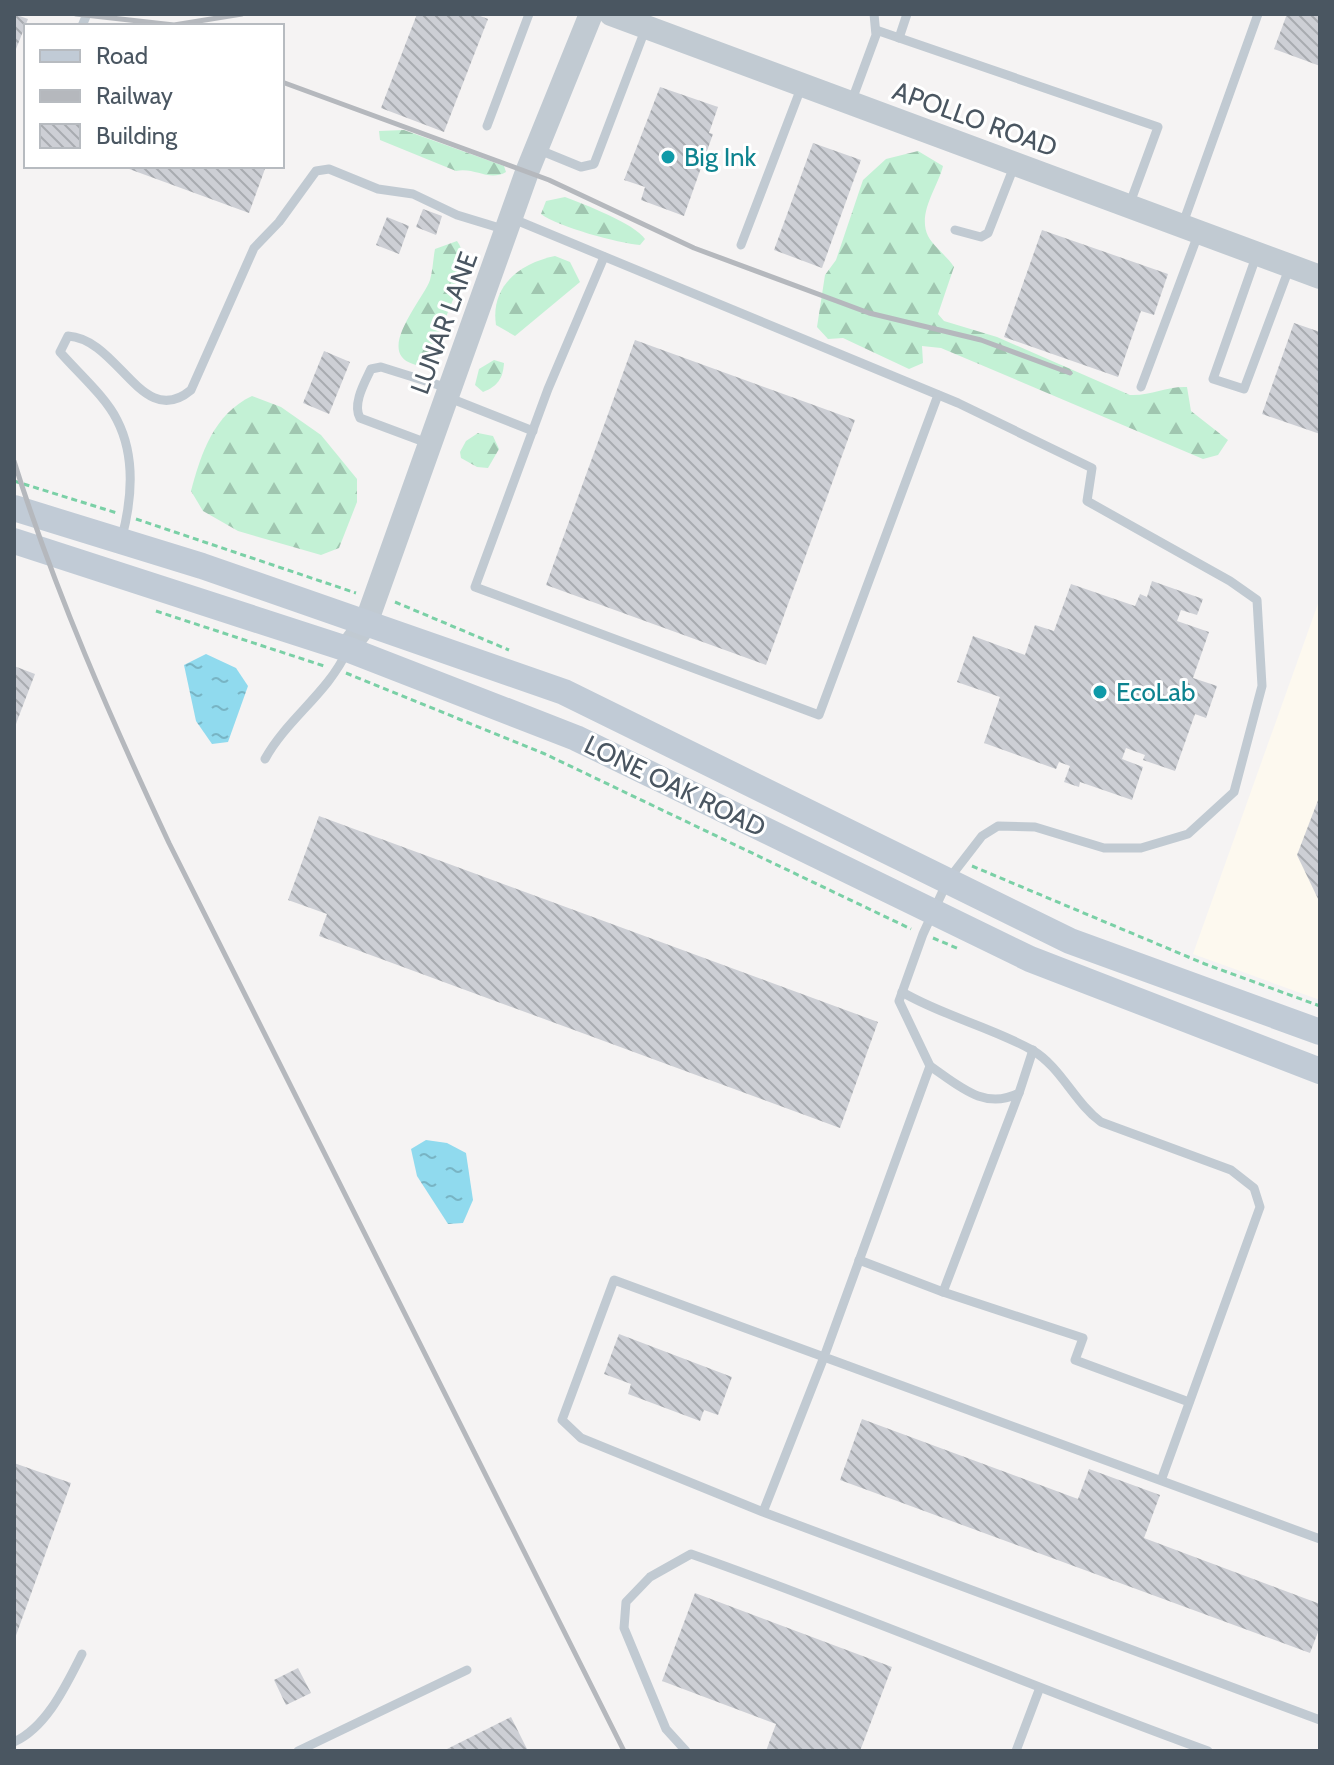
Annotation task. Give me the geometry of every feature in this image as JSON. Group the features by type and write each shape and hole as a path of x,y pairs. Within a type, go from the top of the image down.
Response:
{"main road":[{"name":"LONE OAK ROAD","path":"14,508 124,528 371,611 564,692 955,871 1070,941 1320,1032"},
{"name":"LONE OAK ROAD","path":"14,541 122,573 343,659 576,738 927,922 1320,1071"}],"street":[{"name":"LUNAR LANE","path":"343,659 371,611 509,224 591,14"},
{"name":"APOLLO ROAD","path":"611,14 1320,277"}],"lane":[{"path":"487,126 529,14"},
{"path":"851,103 876,30 874,14"},
{"path":"899,38 907,14"},
{"path":"1141,387 1258,14"},
{"path":"537,149 581,167 594,164 646,27"},
{"path":"876,30 1158,127 1129,206"},
{"path":"741,245 802,85"},
{"path":"955,230 981,237 988,233 1015,164"},
{"path":"124,528 132,476 117,420 60,352 68,336 83,337 103,349 145,394 162,400 182,397 191,390 254,248 279,222 316,171 329,169 378,189 413,194 457,215 509,224 604,257 938,395 1092,468 1087,501 1230,581 1257,600 1262,686 1234,792 1188,834 1141,848 1104,848 1035,827 998,826 982,836 955,871 927,922 899,1001 930,1066 989,1101 1004,1100 1019,1093"},
{"path":"1257,254 1213,379 1244,389 1290,266"},
{"path":"604,257 533,431 475,587 819,715 938,395"},
{"path":"430,444 360,418 356,413 371,369 376,367 448,393 533,431"},
{"path":"265,759 278,734 343,659"},
{"path":"902,992 932,1010 1033,1050 1049,1063 1087,1112 1101,1122 1231,1170 1254,1188 1260,1207 1162,1478"},
{"path":"943,1292 1033,1050"},
{"path":"763,1512 824,1357 930,1066"},
{"path":"859,1260 943,1292 1083,1338 1075,1360 1189,1402"},
{"path":"1320,1539 1162,1478 614,1280 562,1420 581,1438 763,1512 1320,1720"},
{"path":"686,1751 666,1729 624,1628 626,1602 650,1577 691,1554 784,1587 1039,1690 1208,1751"},
{"path":"14,1742 24,1737 59,1699 82,1654"},
{"path":"298,1751 467,1670"},
{"path":"1016,1751 1039,1690"}],"path":[{"path":"14,481 124,528 371,611 403,603 517,653"},
{"path":"146,607 310,664 343,659 545,754 927,922 965,952"},
{"path":"955,871 1320,1006"}],"shaded area":[{"path":"1320,598 1320,1000 1193,954"}],"green space":[{"path":"404,130 504,166 506,172 494,176 456,171 380,140 379,131"},
{"path":"918,151 943,166 927,209 925,227 928,236 954,267 938,314 944,321 997,337 1130,395 1187,387 1191,411 1228,440 1218,455 1203,459 941,348 922,346 923,363 909,369 843,338 828,339 817,327 825,275 836,260 863,180 886,159"},
{"path":"565,197 620,221 645,239 640,245 603,238 541,214 546,201"},
{"path":"457,241 462,251 462,272 444,324 441,351 431,364 413,364 403,358 399,349 400,337 430,280 435,249"},
{"path":"555,256 570,262 580,282 515,336 496,325 498,298 510,278 531,264"},
{"path":"494,360 504,363 502,373 496,384 483,392 475,385 479,369"},
{"path":"252,396 281,407 321,435 357,479 357,502 339,548 321,555 238,531 203,511 191,491 211,436 228,413"},
{"path":"478,433 493,436 499,449 488,468 477,467 461,458 460,452 466,441"}],"water":[{"path":"206,654 236,668 248,686 228,742 212,744 196,721 184,665"},
{"path":"426,1140 447,1143 466,1153 473,1200 463,1223 448,1224 417,1176 411,1149"}],"building":[{"path":"14,14 28,19 14,54"},
{"path":"417,14 475,14 488,19 444,132 381,108"},
{"path":"1287,14 1320,14 1320,66 1274,49"},
{"name":"Big Ink","path":"660,87 718,107 709,133 713,134 684,216 641,200 645,187 624,180"},
{"path":"813,143 861,160 822,268 774,250"},
{"path":"126,168 265,168 249,213"},
{"path":"423,209 442,216 436,235 416,227"},
{"path":"387,217 409,226 399,254 376,245"},
{"path":"1042,230 1168,274 1154,315 1141,311 1118,377 1004,337"},
{"path":"1294,323 1320,332 1320,434 1262,414"},
{"path":"635,340 855,420 766,665 546,585"},
{"path":"324,351 350,362 329,414 303,403"},
{"name":"EcoLab","path":"1152,581 1203,599 1197,615 1181,610 1177,621 1209,632 1193,678 1217,686 1206,718 1195,714 1175,771 1143,760 1145,755 1126,748 1122,759 1143,767 1132,800 1080,782 1079,787 1064,782 1070,766 1059,762 1056,769 984,743 1000,697 957,682 973,636 1025,655 1035,625 1054,631 1071,584 1135,606 1140,594 1147,597"},
{"path":"14,666 35,674 14,729"},
{"path":"1320,795 1320,903 1297,855"},
{"path":"319,816 878,1022 840,1128 319,936 327,914 288,900"},
{"path":"619,1334 732,1377 718,1415 704,1410 700,1421 628,1394 631,1384 604,1374"},
{"path":"862,1419 1078,1499 1089,1469 1160,1495 1144,1538 1320,1604 1320,1627 1310,1653 840,1480"},
{"path":"14,1463 71,1483 14,1641"},
{"path":"695,1593 892,1667 860,1751 766,1751 776,1724 662,1681"},
{"path":"298,1668 311,1693 286,1705 274,1680"},
{"path":"511,1717 528,1751 443,1751"}],"railway":[{"path":"76,14 165,24"},
{"path":"180,24 242,14"},
{"path":"284,83 549,180 694,248 869,313 981,340 1070,373"},
{"path":"14,461 47,559 85,655 169,843 624,1751"}],"place":[{"name":"Big Ink","path":"668,157"},
{"name":"EcoLab","path":"1100,692"}]}
